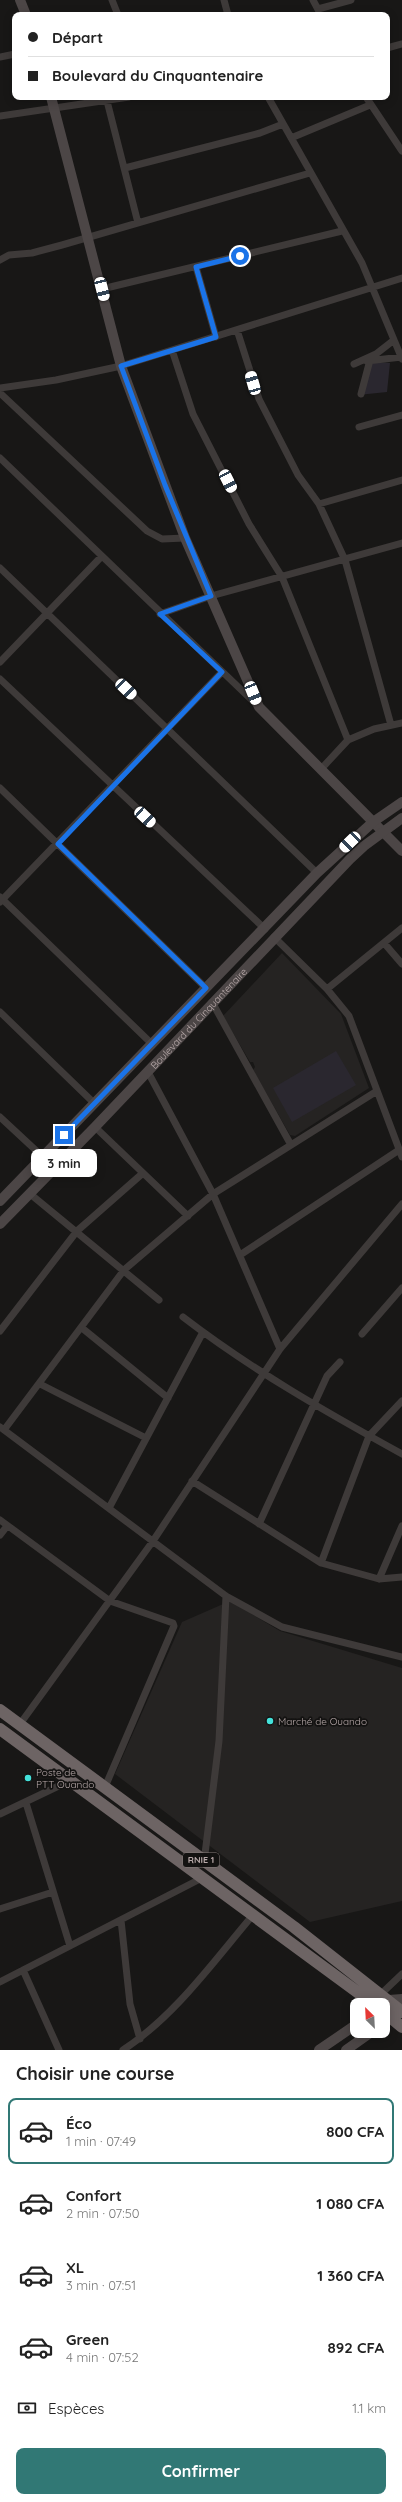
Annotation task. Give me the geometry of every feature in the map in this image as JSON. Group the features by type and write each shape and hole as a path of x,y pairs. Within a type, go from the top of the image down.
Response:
{"highway":[{"name":"RNIE 1","path":"0,1710 204,1862 378,1998"},
{"name":"RNIE 1","path":"0,1729 253,1915 378,1998"},
{"name":"RNIE 1","path":"390,2004 402,2008"},
{"path":"390,2020 402,2027"}],"main road":[{"path":"20,0 25,12"},
{"path":"52,100 121,366 185,538 259,706 322,768 402,851"},
{"name":"Boulevard du Cinquantenaire","path":"0,1201 317,873 373,822 402,802"},
{"name":"Boulevard du Cinquantenaire","path":"0,1224 148,1072 212,1002 350,859 382,831 402,818"},
{"path":"390,2016 402,2008"},
{"path":"319,2050 350,2029"},
{"path":"346,2050 363,2038"}],"street":[{"path":"112,0 117,12"},
{"path":"224,0 227,12"},
{"path":"313,0 319,12 351,0"},
{"path":"390,47 402,44"},
{"path":"0,57 12,55"},
{"path":"0,116 53,107 112,100"},
{"path":"270,100 373,287 402,358 368,360 354,364"},
{"path":"368,100 402,151"},
{"path":"107,101 138,223"},
{"path":"291,138 370,105"},
{"path":"125,168 260,133 283,124"},
{"path":"0,260 10,255 32,253 225,200 310,174"},
{"path":"102,289 342,231"},
{"path":"196,267 216,337"},
{"path":"0,388 56,380 121,366 402,278"},
{"path":"237,330 259,399 298,475 319,504 345,560 391,725"},
{"path":"361,394 368,360 394,340"},
{"path":"172,350 197,422 249,524 282,577 348,740"},
{"path":"0,393 147,532 162,539 185,538"},
{"path":"359,427 402,415"},
{"path":"0,458 160,614 259,706"},
{"path":"319,504 402,480"},
{"path":"160,614 211,596 402,543"},
{"path":"0,662 101,557"},
{"path":"0,568 317,873"},
{"path":"152,1044 1,899 58,844 222,672"},
{"path":"0,679 112,787 264,929"},
{"path":"322,768 348,740 391,725 402,723"},
{"path":"0,788 206,988"},
{"path":"327,989 402,928"},
{"path":"240,1255 401,1153 352,1022 327,989 274,937"},
{"path":"384,943 402,964"},
{"path":"212,1002 291,1145"},
{"path":"0,1012 95,1104"},
{"path":"148,1072 214,1194 280,1349"},
{"path":"377,1091 214,1194 124,1270 40,1384 2,1428 226,1596 282,1627 402,1657"},
{"path":"0,1116 43,1157"},
{"path":"95,1127 188,1216"},
{"path":"0,1332 77,1230 143,1173"},
{"path":"29,1193 77,1230 159,1300"},
{"path":"20,1724 153,1541 280,1349 402,1204"},
{"path":"362,1334 402,1288"},
{"path":"183,1317 263,1375 314,1406 402,1454"},
{"path":"82,1328 168,1398"},
{"path":"109,1508 203,1332"},
{"path":"259,1524 327,1376 340,1362"},
{"path":"40,1384 146,1438"},
{"path":"321,1563 369,1436 402,1401"},
{"path":"192,1481 321,1563 379,1579 402,1577"},
{"path":"0,1520 110,1601 171,1620 174,1626 105,1787"},
{"path":"0,1535 7,1526"},
{"path":"379,1579 402,1526"},
{"path":"204,1862 219,1741 226,1596"},
{"path":"0,1814 26,1803 69,1781"},
{"path":"26,1803 70,1946"},
{"path":"0,1982 202,1878"},
{"path":"0,1909 53,1892"},
{"path":"123,2050 140,2039 174,2008 253,1915"},
{"path":"121,1920 130,2004 140,2039"},
{"path":"24,1970 59,2050"},
{"path":"384,1998 402,1974"}],"shaded area":[{"path":"367,361 390,363 387,392 358,395"},
{"path":"282,953 341,1014 369,1088 295,1136 290,1135 253,1070 255,1067 253,1062 250,1062 223,1016"},
{"path":"336,1051 356,1085 292,1122 273,1088"},
{"name":"Marché de Ouando","path":"230,1601 280,1631 402,1668 402,1901 310,1922 115,1774 182,1622"}],"place":[{"name":"Marché de Ouando","path":"270,1721"},
{"name":"Poste de PTT Ouando","path":"28,1778"}],"route":[{"path":"64,1135 206,988 58,844 222,672 160,614 211,596 185,538 121,366 216,337 196,267 240,256"}]}
